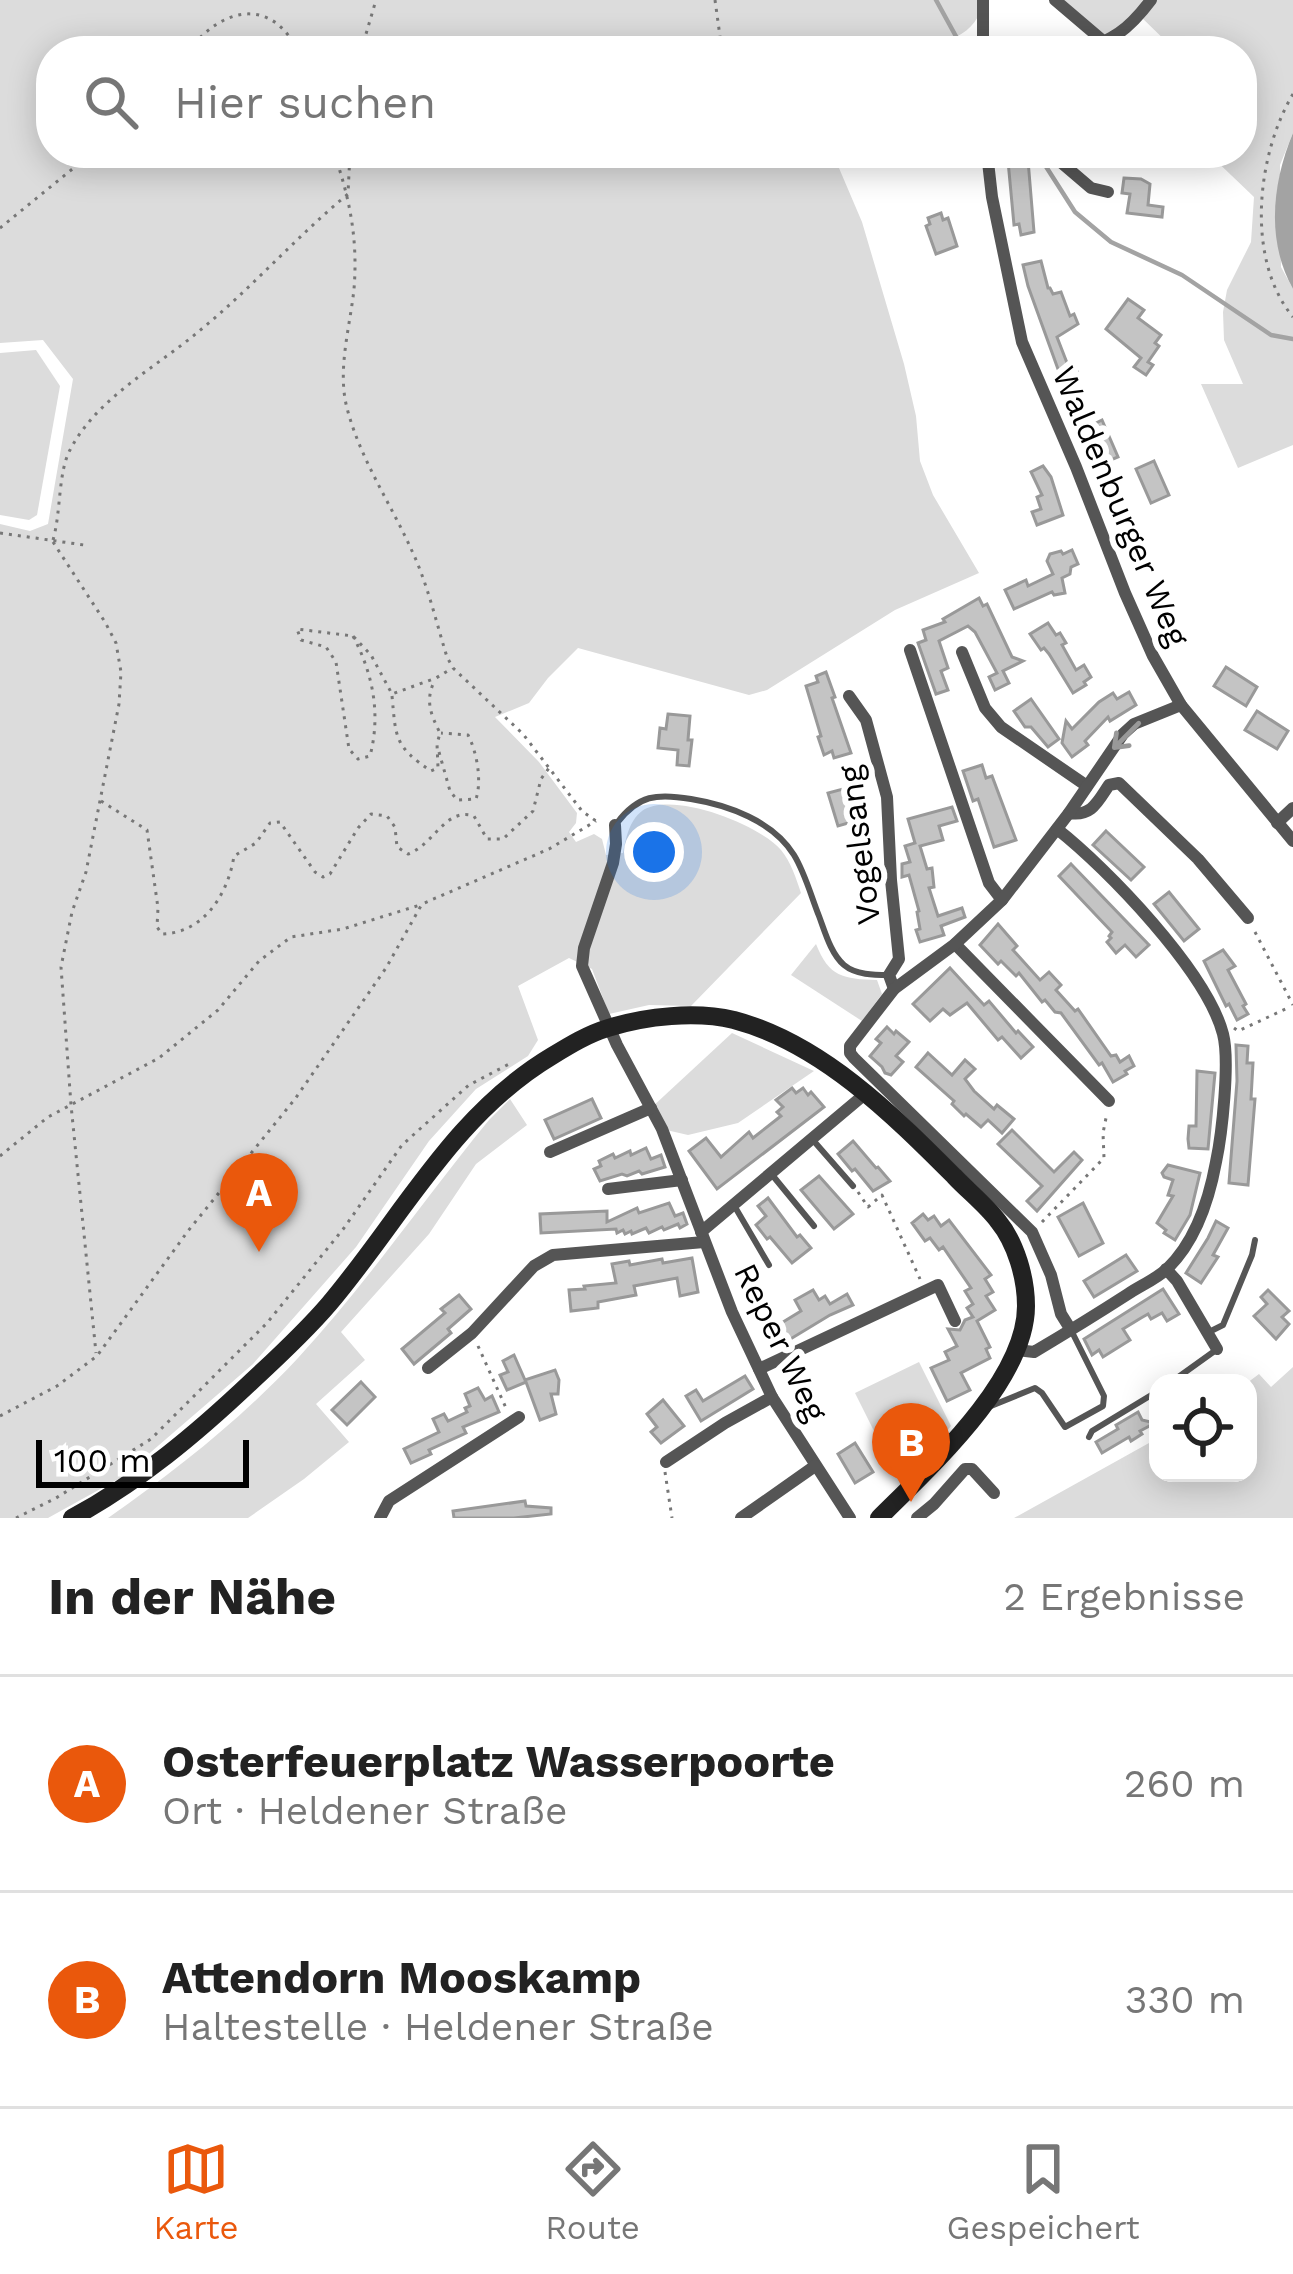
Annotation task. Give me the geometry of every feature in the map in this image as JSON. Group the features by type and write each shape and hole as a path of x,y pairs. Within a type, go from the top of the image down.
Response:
{"main road":[{"path":"72,1518 183,1445 271,1364 328,1305 451,1142 489,1102 534,1066 579,1040 609,1028 681,1016 732,1020 831,1066 936,1159 999,1222 1012,1244 1026,1307 1017,1350 977,1413 879,1518"}],"street":[{"path":"982,36 983,0"},
{"path":"1055,0 1097,36"},
{"path":"1113,36 1151,0"},
{"name":"Waldenburger Weg","path":"989,168 1022,342 1124,593 1180,705 1293,841"},
{"path":"1068,168 1091,188 1108,192"},
{"path":"910,650 989,883 1002,900"},
{"path":"962,652 985,708 1001,727 1088,786"},
{"name":"Vogelsang","path":"849,696 866,720 887,797 899,959 891,982"},
{"path":"1071,1330 1032,1232 850,1053 850,1046 891,982 955,944 1002,900 1070,813 1123,734 1134,724 1180,705"},
{"path":"1070,813 1082,815 1091,810 1109,785 1119,783 1198,859 1248,918"},
{"path":"1277,823 1293,808"},
{"name":"Reper Weg","path":"615,825 613,862 582,966 651,1108 732,1312 772,1397 850,1518"},
{"path":"1017,1350 1034,1352 1166,1269 1197,1227 1211,1191 1220,1143 1224,1036 1204,993 1167,942 1088,854 1057,829"},
{"path":"955,944 1109,1101"},
{"path":"428,1368 472,1333 534,1266 553,1255 703,1237 733,1204 865,1094"},
{"path":"550,1152 651,1108"},
{"path":"608,1189 682,1180"},
{"path":"1166,1269 1217,1349"},
{"path":"759,1369 938,1285 955,1321"},
{"path":"666,1462 772,1397"},
{"path":"380,1518 389,1501 515,1419"},
{"path":"741,1518 815,1466"},
{"path":"917,1518 965,1469 972,1469 994,1493"}],"lane":[{"path":"615,825 628,809 649,797 669,795 721,804 752,818 783,840 796,857 834,953 847,969 891,982"},
{"path":"812,1138 853,1186"},
{"path":"771,1173 814,1226"},
{"path":"733,1204 769,1264"},
{"path":"1207,1333 1222,1325 1255,1240"},
{"path":"977,1413 1035,1388 1065,1427 1103,1406 1099,1384 1071,1330"},
{"path":"1182,1374 1217,1349"},
{"path":"1089,1437 1149,1396"}],"path":[{"path":"365,36 376,0"},
{"path":"715,0 720,36"},
{"path":"200,36 232,10"},
{"path":"292,31 294,36"},
{"path":"1293,94 1264,172 1261,211 1270,272 1293,317"},
{"path":"0,229 74,168"},
{"path":"0,1156 47,1118 159,1058 218,1010 259,961 291,938 422,904 549,849 596,821 582,811 523,734 453,668 414,555 367,460 346,405 344,368 356,233 339,168"},
{"path":"97,1356 61,967 86,872 121,672 116,643 105,622 52,542 66,455 85,426 146,370 198,332 348,194 349,168"},
{"path":"0,533 84,545"},
{"path":"353,636 376,702 370,756 358,758 349,749 336,662 326,647 301,640 297,629 353,636 371,655 392,694 397,740 431,771 438,768 440,733 430,715 429,694 436,678"},
{"path":"392,694 453,668"},
{"path":"437,744 450,791 457,800 476,799 479,788 468,735 440,733"},
{"path":"100,800 147,830 157,927 162,934 178,934 213,907 225,892 234,856 256,843 270,823 280,823 323,877 330,874 371,814 387,816 395,827 397,847 408,854 422,848 462,812 474,816 487,839 503,839 533,811 541,779 549,768"},
{"path":"0,1416 57,1385 97,1356 188,1231 295,1099 386,968 422,904"},
{"path":"1222,1030 1232,1026 1238,1031 1293,1005 1248,918"},
{"path":"16,1518 152,1439 267,1323 344,1228 402,1144 470,1085 526,1055"},
{"path":"1032,1232 1104,1158 1109,1101"},
{"path":"853,1186 868,1207 883,1195 926,1291"},
{"path":"472,1333 515,1419"},
{"path":"666,1462 672,1518"}],"shaded area":[{"path":"0,0 982,0 974,22 957,36 36,36 36,168 839,168 862,222 904,364 920,461 933,495 979,573 895,610 767,690 749,695 578,648 529,703 495,717 539,762 577,813 569,832 576,842 594,834 602,839 606,855 623,853 631,825 642,811 673,805 694,808 736,821 770,840 788,860 801,893 691,1006 649,1005 609,1014 592,969 569,958 518,986 538,1040 528,1056 476,1089 429,1141 356,1247 253,1364 122,1477 48,1518 0,1518 0,524 30,531 48,524 73,379 43,340 0,343"},
{"path":"1058,0 1293,0 1293,133 1280,165 1281,267 1293,289 1293,445 1238,468 1201,384 1243,384 1224,340 1223,312 1227,290 1251,242 1254,197 1224,168 1257,168 1257,36 1161,36 1139,15 1106,36 1098,36"},
{"path":"1293,133 1293,289 1279,251 1275,212 1280,172"},
{"path":"36,350 60,386 37,515 29,520 0,515 0,353"},
{"path":"816,944 832,970 855,979 877,980 882,994 862,1021 791,975"},
{"path":"732,1033 814,1071 738,1123 688,1135 662,1129 651,1108"},
{"path":"510,1099 527,1125 476,1164 429,1234 341,1332 365,1360 316,1404 349,1442 248,1518 108,1518 208,1443 298,1358"},
{"path":"919,1362 951,1426 901,1485 855,1393"},
{"path":"1293,1367 1293,1518 1014,1518 1149,1443 1149,1482 1257,1482 1257,1376 1271,1387"}],"building":[{"path":"1009,168 1029,168 1034,232 1021,235 1019,224 1014,225"},
{"path":"1124,178 1150,184 1148,205 1163,207 1162,217 1127,213 1130,194 1122,193"},
{"path":"941,213 943,220 948,218 957,246 936,254 926,226 928,218"},
{"path":"1041,261 1048,288 1053,294 1061,292 1078,324 1057,337 1069,368 1076,366 1092,425 1102,420 1118,457 1101,464 1078,417 1072,392 1067,394 1028,286 1023,265"},
{"path":"1128,299 1144,310 1138,318 1161,335 1146,375 1134,367 1141,358 1106,329"},
{"path":"1154,461 1169,495 1151,503 1136,469"},
{"path":"1043,466 1063,515 1037,525 1032,512 1041,509 1037,497 1042,495 1031,472"},
{"path":"1072,550 1078,564 1062,578 1065,593 1052,592 1014,609 1005,590 1053,574 1047,561 1050,554"},
{"path":"979,598 983,606 987,604 1012,657 1023,661 1003,671 1009,683 995,690 989,677 997,673 968,626 939,641 948,668 941,671 948,690 936,694 918,643 926,640 923,630 945,622 943,619"},
{"path":"1048,623 1066,643 1062,645 1076,670 1084,665 1091,677 1073,693 1030,634"},
{"path":"1226,667 1257,687 1246,706 1214,686"},
{"path":"826,672 851,753 834,758 832,751 824,755 806,686 818,682 816,676"},
{"path":"1129,692 1136,705 1110,721 1108,717 1085,741 1088,745 1072,757 1062,743 1066,721 1072,729 1099,702 1113,693 1117,699"},
{"path":"1031,699 1059,739 1048,747 1014,711"},
{"path":"1257,711 1288,731 1277,749 1245,730"},
{"path":"668,714 690,716 689,766 677,765 678,750 658,748 660,728 666,729"},
{"path":"982,765 986,778 992,776 1016,840 994,847 963,771"},
{"path":"843,789 847,804 861,800 866,818 838,826 828,793"},
{"path":"952,807 957,821 939,826 943,840 920,846 927,869 932,868 934,887 929,888 938,916 962,908 965,917 941,926 944,935 920,942 916,930 920,929 919,911 909,875 902,877 902,864 910,862 905,846 915,843 908,819"},
{"path":"1106,831 1144,867 1131,880 1093,845"},
{"path":"1071,864 1149,945 1136,957 1125,945 1116,953 1107,942 1112,932 1059,876"},
{"path":"1169,892 1199,929 1184,941 1154,904"},
{"path":"998,924 1017,946 1013,950 1040,980 1049,972 1061,985 1056,990 1078,1009 1111,1056 1116,1055 1120,1062 1129,1056 1134,1066 1127,1074 1113,1082 1061,1013 1042,1002 1019,973 1016,976 1001,961 998,964 980,945"},
{"path":"1223,950 1235,966 1228,970 1248,1014 1237,1020 1204,961"},
{"path":"950,968 1033,1047 1021,1058 1002,1037 998,1040 967,1003 950,1015 943,1009 930,1021 913,1004"},
{"path":"887,1027 909,1042 896,1056 903,1062 891,1075 870,1056"},
{"path":"1236,1045 1248,1046 1247,1063 1253,1063 1248,1185 1229,1183"},
{"path":"928,1053 952,1075 965,1060 975,1069 965,1079 974,1091 1014,1119 1002,1133 988,1120 981,1127 964,1116 916,1067"},
{"path":"1197,1071 1215,1073 1208,1149 1189,1148 1189,1126 1196,1126"},
{"path":"792,1088 796,1093 803,1088 808,1095 811,1092 824,1107 717,1189 689,1151 706,1138 721,1157 749,1132 753,1138 781,1116 777,1112 783,1107 776,1100"},
{"path":"592,1099 601,1118 554,1139 545,1120"},
{"path":"1012,1130 1054,1172 1074,1152 1082,1160 1037,1211 1027,1201 1042,1186 998,1144"},
{"path":"853,1141 890,1181 873,1191 852,1171 838,1154"},
{"path":"646,1148 651,1159 661,1155 665,1167 600,1181 594,1169 601,1166 599,1161"},
{"path":"1168,1165 1200,1173 1190,1215 1175,1240 1157,1223 1173,1196 1168,1195 1173,1180 1162,1173"},
{"path":"819,1176 853,1214 834,1229 801,1190"},
{"path":"768,1198 811,1248 792,1263 756,1225 766,1216 758,1206"},
{"path":"669,1203 675,1216 683,1213 687,1224 649,1233 646,1228 632,1234 616,1229 541,1233 540,1214 607,1211 607,1222 637,1208 639,1213"},
{"path":"1083,1203 1103,1243 1079,1256 1058,1217"},
{"path":"923,1214 928,1220 934,1216 941,1226 949,1220 991,1275 985,1279 993,1292 986,1296 995,1310 977,1321 990,1347 986,1349 990,1358 961,1373 970,1390 947,1401 931,1368 949,1360 945,1352 957,1346 948,1329 960,1330 973,1317 967,1308 973,1304 965,1291 971,1288 943,1247 939,1250 930,1238 925,1241 912,1223"},
{"path":"1216,1221 1228,1228 1213,1255 1218,1257 1201,1283 1186,1273"},
{"path":"1126,1255 1137,1271 1094,1297 1084,1281"},
{"path":"692,1258 698,1292 680,1296 677,1278 634,1286 636,1295 598,1302 598,1308 571,1311 569,1290 616,1283 612,1264"},
{"path":"1163,1289 1179,1314 1167,1321 1162,1313 1151,1319 1148,1314 1123,1329 1130,1340 1103,1357 1099,1350 1092,1355 1084,1339"},
{"path":"813,1290 819,1300 825,1296 830,1304 847,1294 853,1305 774,1349 765,1333 801,1311 795,1300"},
{"path":"1268,1290 1289,1311 1282,1317 1289,1324 1276,1339 1254,1316 1267,1304 1261,1297"},
{"path":"459,1295 471,1309 414,1364 402,1349"},
{"path":"514,1355 525,1380 555,1370 558,1394 551,1394 556,1414 540,1420 526,1382 507,1390 500,1375 508,1372 503,1361"},
{"path":"745,1376 753,1389 701,1421 686,1396 696,1390 703,1401"},
{"path":"361,1382 375,1397 347,1425 332,1410"},
{"path":"478,1388 485,1400 492,1396 499,1412 463,1427 466,1433 411,1463 404,1449 439,1432 433,1419 444,1414 448,1421 467,1412 470,1406 465,1394"},
{"path":"663,1400 684,1426 661,1443 651,1432 657,1427 647,1414"},
{"path":"1138,1412 1149,1422 1142,1434 1102,1453 1096,1442 1118,1429 1116,1425"},
{"path":"855,1443 873,1472 855,1483 838,1454"},
{"path":"525,1501 526,1506 551,1508 551,1514 454,1518 453,1511"}],"waterway":[{"path":"936,0 956,36"},
{"path":"1047,168 1075,212 1111,242 1182,275 1271,335 1293,339"}],"place":[{"name":"Osterfeuerplatz Wasserpoorte","path":"259,1252"},
{"name":"Attendorn Mooskamp","path":"911,1502"}]}
